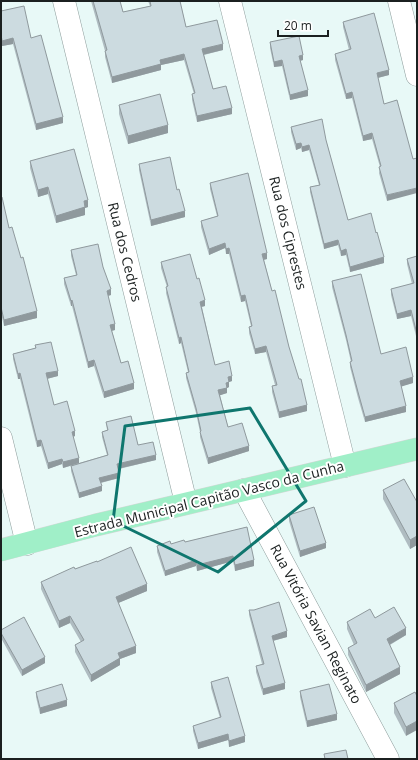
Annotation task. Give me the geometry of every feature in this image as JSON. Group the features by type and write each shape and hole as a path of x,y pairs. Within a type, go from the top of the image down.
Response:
{"main road":[{"name":"Estrada Municipal Capitão Vasco da Cunha","path":"1,550 186,503 417,449"}],"street":[{"name":"Rua dos Cedros","path":"64,1 186,503"},
{"name":"Rua dos Ciprestes","path":"230,1 345,466"},
{"path":"399,1 417,75"},
{"path":"1,438 27,544"},
{"name":"Rua Vitória Savian Reginato","path":"244,490 388,759"}],"highlighted area":[{"path":"250,408 306,501 218,572 113,521 125,426"}],"building":[{"path":"93,1 120,1 123,12 151,6 150,1 180,1 186,27 217,20 223,44 202,49 213,89 226,86 232,108 197,116 192,94 195,93 184,54 160,60 161,64 112,77 105,51 107,50"},
{"path":"24,6 31,38 41,35 63,117 36,124 13,38 2,41 1,34 1,11"},
{"path":"374,13 389,70 377,73 384,104 397,100 413,159 417,158 417,188 387,195 372,133 363,136 352,92 346,94 335,54 351,49 343,22"},
{"path":"299,36 303,55 299,56 308,90 290,95 282,60 274,62 270,42"},
{"path":"160,94 168,125 128,136 119,105"},
{"path":"322,119 326,140 348,220 371,213 384,257 350,267 346,249 341,251 338,240 324,244 310,187 320,185 309,145 302,147 301,143 296,144 291,127"},
{"path":"74,149 88,200 84,201 85,207 56,216 48,187 38,190 30,161"},
{"path":"170,157 177,190 179,189 185,211 151,220 139,164"},
{"path":"248,173 267,253 262,254 272,291 275,290 289,347 299,379 301,379 307,405 279,412 272,386 277,385 266,346 255,349 249,327 252,326 245,295 241,296 229,248 226,249 225,243 209,249 201,221 218,216 210,183"},
{"path":"1,197 9,228 12,227 21,258 23,257 37,311 4,320 1,307"},
{"path":"98,244 103,267 111,289 107,291 115,324 110,325 121,363 128,361 134,383 104,392 94,360 88,362 72,300 71,301 64,278 77,275 71,250"},
{"path":"190,254 205,300 200,302 215,365 229,361 232,376 228,377 229,382 226,383 227,388 218,390 228,427 242,423 249,446 208,458 200,432 196,408 186,373 189,372 181,337 179,338 166,287 168,286 161,262"},
{"path":"417,256 417,334 411,310 397,314 391,289 414,283 407,259"},
{"path":"361,274 381,354 406,347 413,377 400,381 406,406 365,417 350,362 352,361 332,281"},
{"path":"51,342 58,371 46,373 54,405 67,401 75,431 72,432 79,458 63,462 62,459 48,463 41,440 37,441 20,373 18,374 13,354 36,348 35,345"},
{"path":"131,416 138,445 153,442 156,455 117,464 119,473 99,478 102,486 79,493 71,466 108,455 102,432 108,430 106,422"},
{"path":"404,479 417,502 417,536 410,540 383,490"},
{"path":"314,507 326,543 300,551 289,515"},
{"path":"247,527 254,560 235,565 233,556 197,565 196,560 165,571 157,546 170,541 171,544 184,540 185,542"},
{"path":"131,547 147,584 116,597 136,646 118,653 120,658 91,675 75,645 84,640 70,616 59,621 41,582 74,567 75,569 97,562"},
{"path":"279,602 287,631 272,636 285,683 263,689 256,666 264,664 249,610 254,610"},
{"path":"394,607 406,628 387,639 400,667 366,685 348,648 357,643 347,622 370,609 375,618"},
{"path":"24,617 45,657 22,670 1,633 1,630"},
{"path":"228,677 245,736 229,741 228,734 198,743 193,726 221,717 211,682"},
{"path":"62,684 67,700 40,708 36,692"},
{"path":"329,684 337,714 307,721 300,691"},
{"path":"415,692 417,696 417,721 406,727 394,703"},
{"path":"346,750 348,759 325,759 324,754"}]}
